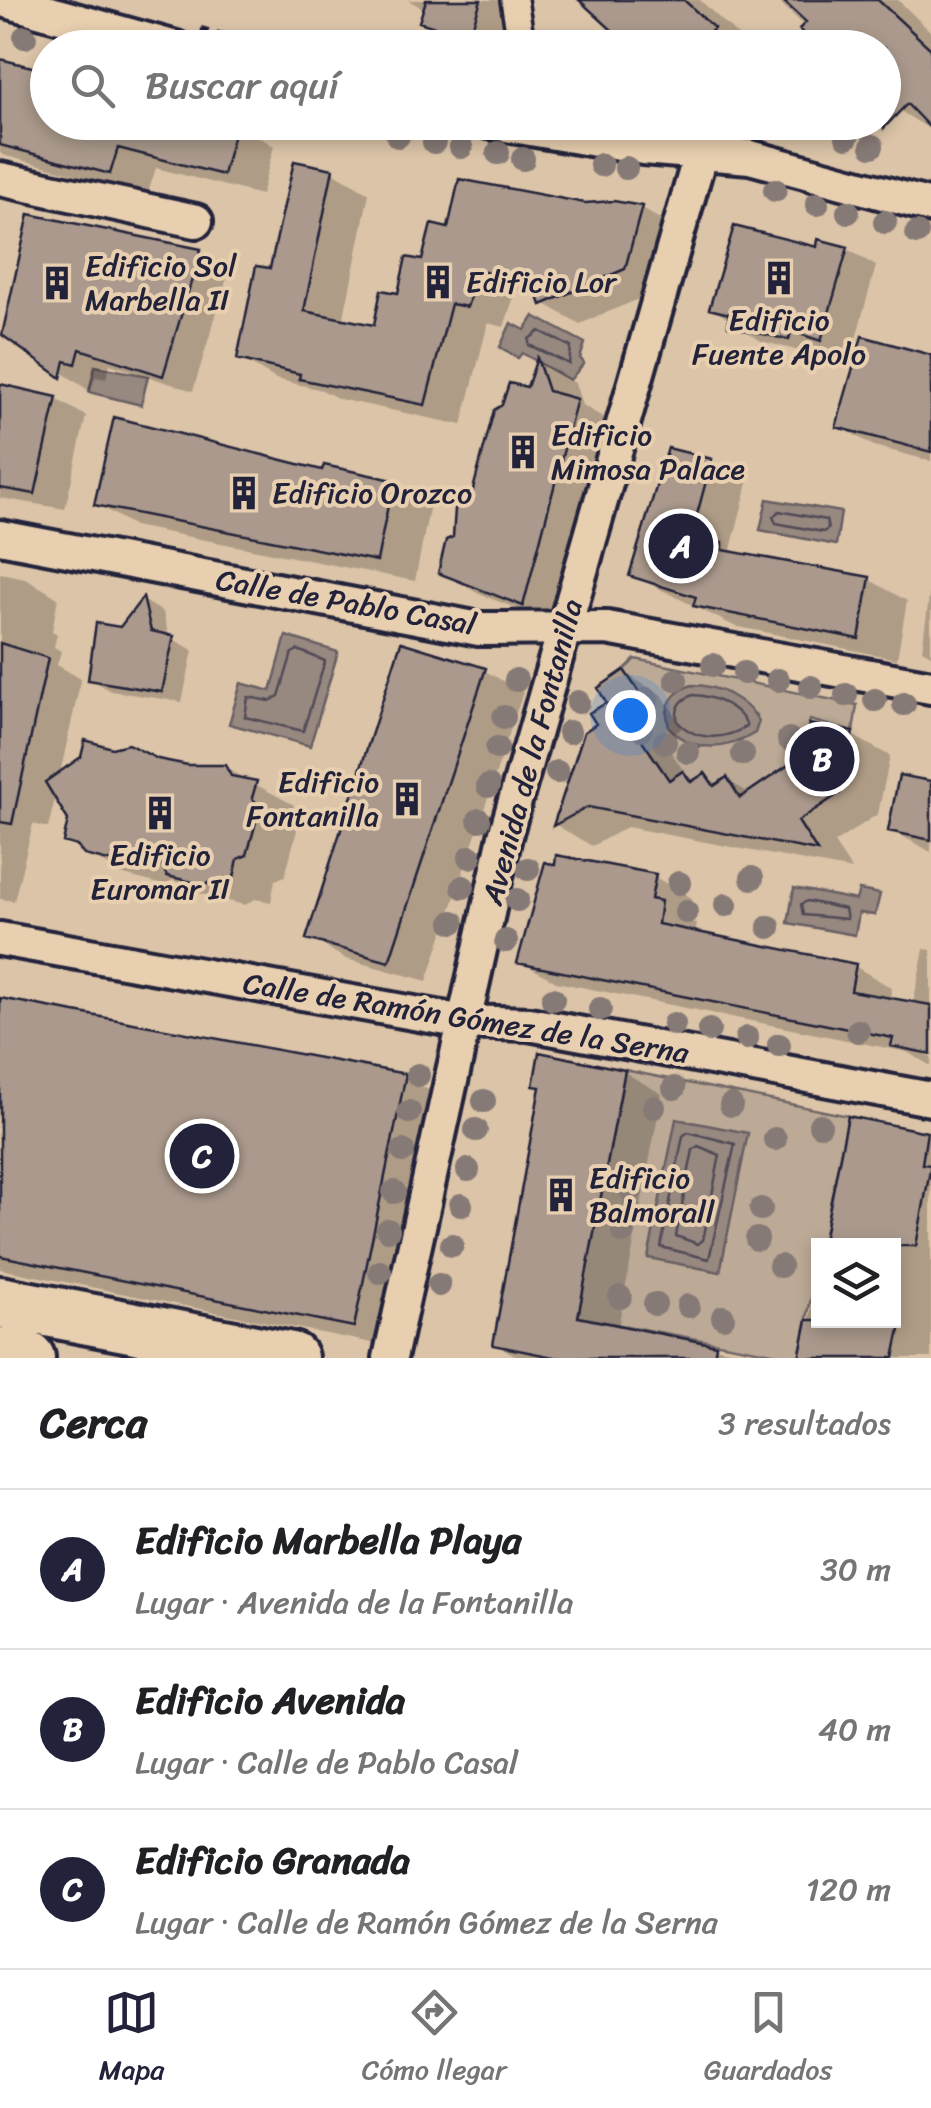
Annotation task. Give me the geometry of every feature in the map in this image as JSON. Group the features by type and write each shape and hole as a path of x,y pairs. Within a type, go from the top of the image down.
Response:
{"main road":[{"path":"0,1302 292,1358"},
{"path":"0,1352 29,1358"}],"street":[{"path":"3,0 111,30"},
{"path":"514,0 519,30"},
{"path":"590,140 796,166 931,206"},
{"name":"Avenida de la Fontanilla","path":"390,1358 505,836 701,152"},
{"path":"0,180 196,221"},
{"name":"Calle de Pablo Casal","path":"0,536 478,629 566,625 607,628 931,687"},
{"name":"Calle de Ramón Gómez de la Serna","path":"0,939 464,1022 529,1024 931,1099"}],"shaded area":[{"path":"635,659 857,705 853,732 810,720 803,755 740,798 727,777 714,786 705,773 691,782 683,771 669,780 623,735 637,724 632,715 646,704 624,670","holes":["727,693 756,715 741,741 698,747 676,735"]},
{"path":"625,1070 848,1116 823,1238 811,1238 811,1299 799,1358 578,1317"}],"water":[{"path":"534,316 585,343 580,358 584,363 570,380 522,353 518,358 500,347 511,323 525,330"},
{"path":"95,366 148,376 141,405 89,392"},
{"path":"767,499 841,512 836,545 760,530"},
{"path":"286,636 338,652 310,746 229,724 241,683 271,691"},
{"path":"692,685 739,700 759,721 755,733 721,746 699,745 678,735 669,727 668,706 674,696"},
{"path":"794,888 856,900 859,890 880,894 875,915 859,913 855,935 788,923"},
{"path":"676,1119 748,1133 720,1272 648,1258"}],"building":[{"path":"426,0 481,0 472,30 444,30 419,22"},
{"path":"579,0 684,0 714,28 712,30 612,30"},
{"path":"782,0 878,0 931,49 931,129 907,104 901,110 901,30 800,30 806,22"},
{"path":"0,59 30,66 30,140 232,140 223,175 118,148 110,174 0,145"},
{"name":"Edificio Lor","path":"294,161 333,169 304,311 374,325 381,290 398,293 406,257 422,260 431,224 448,228 459,179 585,203 614,201 642,206 625,269 541,305 533,282 479,271 467,307 451,304 425,405 299,379 300,374 237,359 256,266 270,268"},
{"path":"29,214 201,249 163,376 80,349 76,364 65,361 61,378 2,335"},
{"name":"Edificio Fuente Apolo","path":"734,226 817,247 818,239 848,247 821,341 791,331 789,340 728,326 729,314 709,309"},
{"path":"862,336 931,355 931,452 836,427"},
{"name":"Edificio Mimosa Palace","path":"537,358 548,391 577,399 523,606 438,573 446,540 453,537 455,509 463,495 471,497 494,410 502,405 509,383 527,387"},
{"path":"0,384 57,397 35,494 0,488"},
{"name":"Edificio Orozco","path":"114,417 322,470 324,465 393,480 377,561 94,505"},
{"path":"668,448 712,459 691,537 723,542 723,550 870,577 859,639 693,606 696,597 629,576"},
{"path":"143,597 151,631 174,636 162,692 88,680 96,623 120,627"},
{"name":"Edificio Fontanilla","path":"401,642 486,668 389,962 306,939"},
{"path":"0,643 48,658 12,824 0,822"},
{"path":"624,670 647,704 632,715 637,724 633,727 669,780 683,771 691,782 705,773 714,786 727,777 740,798 803,755 809,724 853,732 840,793 798,821 817,851 588,807 553,826 584,732 596,724 589,713 606,703 598,688"},
{"name":"Edificio Euromar II","path":"85,740 112,748 128,744 158,759 188,765 225,765 231,776 257,781 252,798 260,807 247,855 238,859 233,882 216,879 205,885 167,876 162,866 134,859 124,865 84,855 77,846 63,842 68,820 45,782 81,757"},
{"path":"899,775 931,781 931,840 888,831"},
{"path":"556,855 656,874 651,899 661,901 658,924 856,964 851,991 931,1005 931,1054 891,1046 893,1038 517,963 545,862 555,865"},
{"path":"0,998 406,1074 354,1327 0,1256"},
{"name":"Edificio Balmorall","path":"539,1052 625,1070 578,1317 716,1345 714,1358 558,1358 493,1345 540,1087 533,1086"},
{"path":"848,1116 927,1132 922,1164 931,1165 916,1246 901,1246 901,1238 824,1238"},
{"path":"807,1320 811,1320 811,1328 900,1328 894,1358 799,1358"}],"place":[{"name":"Edificio Fuente Apolo","path":"779,278"},
{"name":"Edificio Lor","path":"438,282"},
{"name":"Edificio Sol Marbella II","path":"57,283"},
{"name":"Edificio Mimosa Palace","path":"523,452"},
{"name":"Edificio Orozco","path":"244,493"},
{"name":"Edificio Marbella Playa","path":"681,546"},
{"name":"Edificio Avenida","path":"822,759"},
{"name":"Edificio Fontanilla","path":"407,799"},
{"name":"Edificio Euromar II","path":"160,813"},
{"name":"Edificio Granada","path":"202,1156"},
{"name":"Edificio Balmorall","path":"561,1195"}]}
